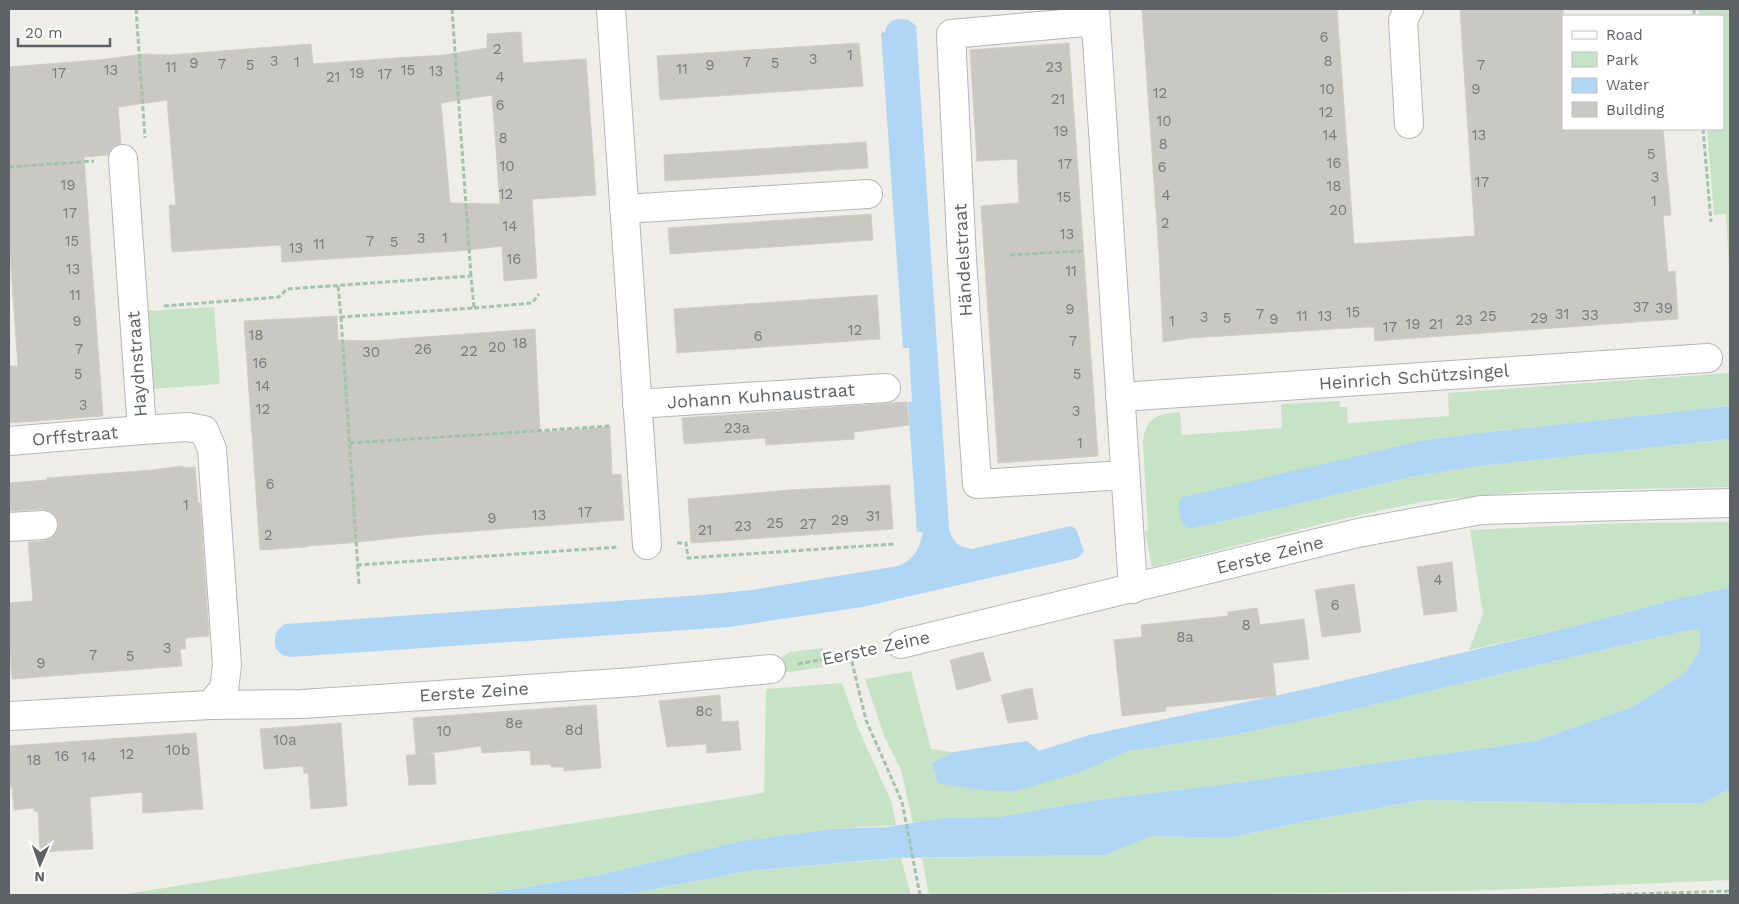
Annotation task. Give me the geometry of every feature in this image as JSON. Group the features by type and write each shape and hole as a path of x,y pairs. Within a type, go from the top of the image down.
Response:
{"street":[{"path":"611,9 647,545"},
{"path":"1409,9 1403,20 1409,124"},
{"name":"Händelstraat","path":"1125,475 977,484 951,34 1095,15 1133,589"},
{"name":"Haydnstraat","path":"123,159 142,430 188,427 204,430 212,449 227,665 224,689 210,705"},
{"path":"624,209 868,194"},
{"name":"Heinrich Schützsingel","path":"1120,397 1708,358"},
{"name":"Johann Kuhnaustraat","path":"638,414 886,388"},
{"name":"Orffstraat","path":"9,441 142,430"},
{"name":"Eerste Zeine","path":"901,644 1358,533 1481,510 1730,503"},
{"path":"9,527 43,525"},
{"name":"Eerste Zeine","path":"9,716 210,705 302,704 633,682 771,669"}],"path":[{"path":"9,167 146,157 136,9"},
{"path":"452,9 474,308"},
{"path":"1704,130 1711,222"},
{"path":"1010,255 1110,249"},
{"path":"133,308 279,297 287,290 338,285 471,276"},
{"path":"338,285 359,585"},
{"path":"341,317 532,303 539,294"},
{"path":"350,443 638,414"},
{"name":"Eerste Zeine","path":"771,669 901,644"},
{"path":"850,654 866,720 902,802 920,895"},
{"path":"1604,895 1730,891"}],"green space":[{"path":"1698,9 1730,9 1730,282 1726,214 1714,215 1707,130 1724,130 1724,15 1699,15"},
{"path":"214,307 220,384 152,389 147,311"},
{"path":"1730,373 1730,406 1421,441 1194,528 1411,477 1479,466 1730,439 1730,487 1530,491 1427,501 1317,525 1152,567 1145,531 1148,530 1143,443 1147,427 1154,418 1159,416 1180,412 1182,435 1282,428 1281,404 1340,401 1340,407 1347,407 1348,423 1449,416 1448,393"},
{"path":"1730,522 1730,587 1676,599 1576,626 1469,650 1483,614 1470,530 1625,523"},
{"path":"1699,630 1700,651 1684,674 1632,707 1535,741 1236,783 1095,800 999,817 945,818 913,823 901,770 885,738 865,679 911,671 931,749 953,752 932,763 1081,772 1128,751 1234,735 1338,713 1593,652 1685,631"},
{"path":"823,648 825,667 773,674 771,664 790,652"},
{"path":"842,683 858,728 892,803 896,825 832,829 742,841 598,875 477,895 120,895 764,793 766,689"},
{"path":"1730,789 1730,880 1497,890 1219,895 929,895 922,858 1105,855 1152,836 1229,838 1302,822 1423,800 1622,804 1703,803"},
{"path":"901,858 911,895 623,895 748,871"}],"water":[{"path":"898,19 909,20 916,26 949,529 957,543 972,549 1071,526 1076,529 1084,551 1078,558 862,607 729,627 291,657 282,655 276,649 275,638 279,629 285,624 752,590 893,567 905,563 914,555 923,532 917,532 908,402 912,402 909,348 903,348 881,33 885,32 889,23"},
{"path":"1730,406 1730,439 1479,466 1411,477 1194,528 1187,528 1181,519 1179,511 1179,500 1183,497 1421,441"},
{"path":"1730,587 1730,789 1703,803 1622,804 1423,800 1302,822 1228,838 1152,836 1105,855 895,858 748,871 623,895 477,895 598,875 742,841 832,829 887,827 945,818 999,817 1095,800 1236,783 1535,741 1632,707 1684,674 1700,651 1699,630 1685,631 1593,652 1338,713 1234,735 1128,751 1081,772 1015,791 980,790 938,783 932,763 953,752 1027,741 1039,751 1089,735 1307,689 1576,626 1676,599"}],"building":[{"path":"1142,9 1337,9 1354,244 1475,236 1460,9 1563,9 1562,130 1663,130 1671,215 1663,216 1668,272 1675,271 1678,319 1375,341 1374,327 1366,327 1190,338 1163,342 1159,254"},
{"path":"521,32 523,63 586,59 596,195 532,199 537,278 504,281 502,246 458,251 282,262 281,245 172,252 169,205 176,205 167,100 118,107 121,144 114,146 108,155 84,157 103,416 9,423 9,366 18,366 9,241 9,67 98,60 145,54 169,55 311,44 313,64 444,55 487,48 487,34","holes":["492,95 500,204 450,203 441,103"]},
{"path":"859,43 863,86 660,100 657,56"},
{"path":"1069,43 1098,456 998,463 981,206 1019,203 1017,159 977,161 970,50"},
{"path":"866,142 868,168 665,181 664,155"},
{"path":"871,214 873,240 670,254 668,228"},
{"path":"877,295 880,339 677,353 674,309"},
{"path":"337,316 338,340 369,341 535,329 540,432 610,427 612,475 621,474 624,520 422,535 260,550 244,321"},
{"path":"907,402 909,425 854,432 854,439 766,445 765,438 684,444 682,418"},
{"path":"183,466 183,468 195,467 198,503 200,503 209,636 185,638 186,649 180,649 182,666 12,679 9,603 33,601 28,542 44,541 51,538 57,532 59,525 56,517 50,511 42,509 9,511 9,483"},
{"path":"890,485 893,529 691,543 688,499 789,490"},
{"path":"1452,562 1457,611 1424,615 1417,567"},
{"path":"1354,584 1361,632 1322,637 1315,590"},
{"path":"1257,608 1260,625 1304,619 1309,659 1273,663 1276,696 1166,707 1166,711 1122,716 1114,640 1142,637 1141,625 1228,616 1228,612"},
{"path":"983,652 991,681 957,690 950,660"},
{"path":"1032,688 1038,719 1008,723 1001,695"},
{"path":"720,695 722,722 738,721 741,750 707,753 706,744 667,747 659,701"},
{"path":"596,705 601,768 564,771 564,767 551,767 551,764 531,765 530,750 482,753 481,746 425,754 434,754 436,784 409,785 406,755 416,755 413,718"},
{"path":"341,723 347,806 311,809 308,773 304,773 303,766 264,769 260,729"},
{"path":"196,733 203,809 143,813 142,792 90,797 93,849 40,852 38,811 34,811 34,808 14,810 12,787 9,787 9,746"}]}
